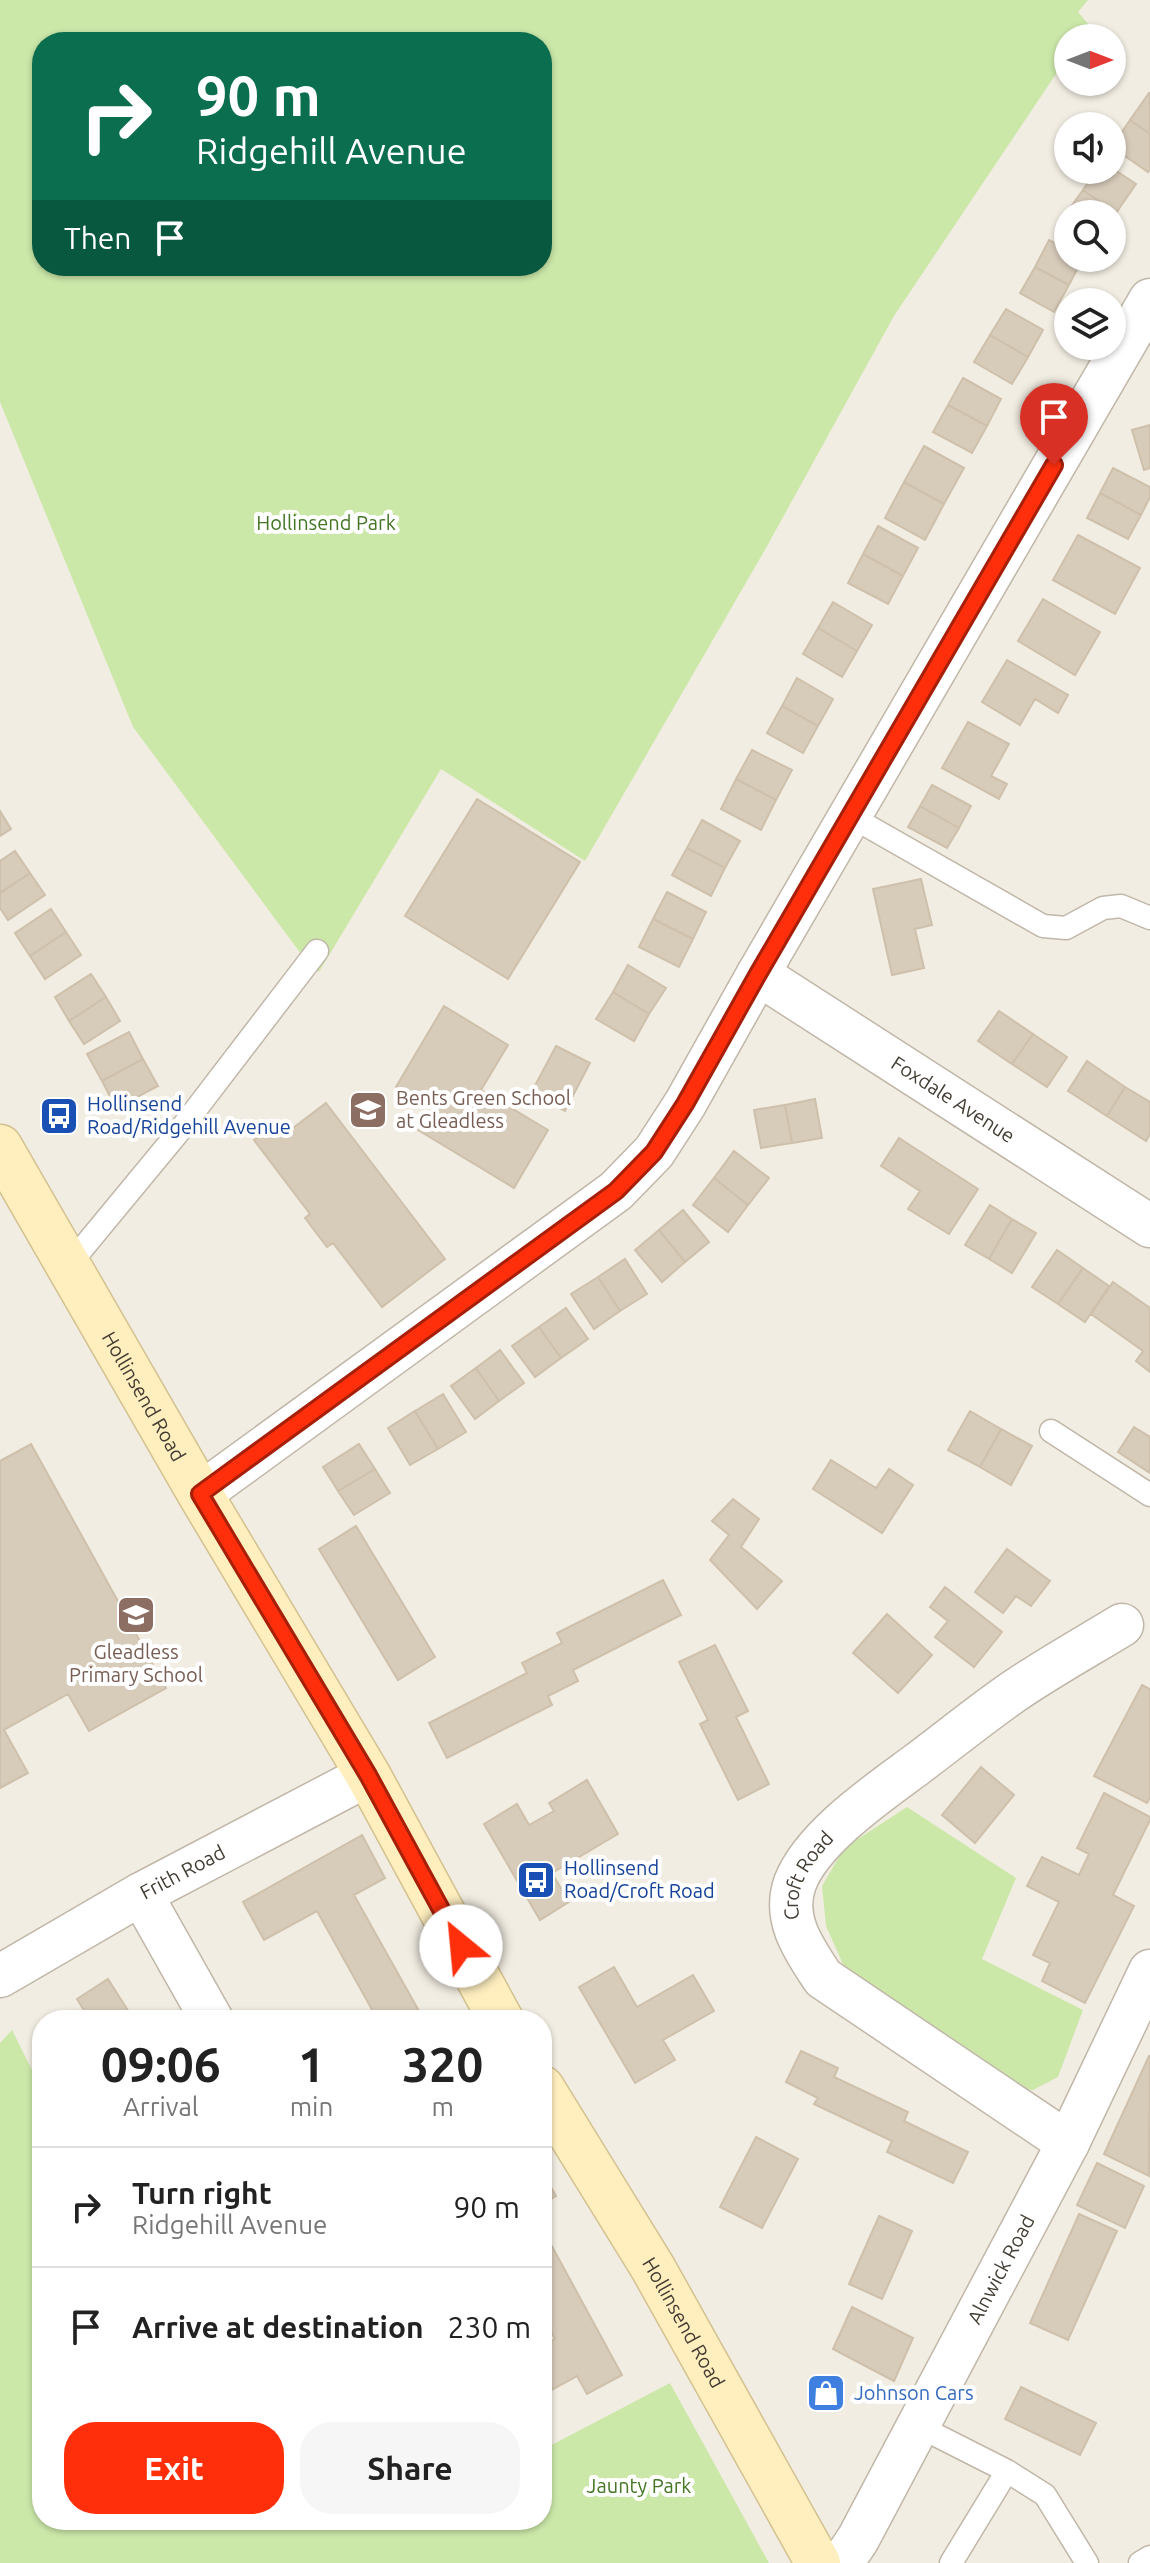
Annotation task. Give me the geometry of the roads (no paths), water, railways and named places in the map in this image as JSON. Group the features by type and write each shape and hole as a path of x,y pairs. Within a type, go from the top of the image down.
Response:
{"main road":[{"name":"Hollinsend Road","path":"0,1147 200,1494 368,1775 496,2010"},
{"name":"Hollinsend Road","path":"552,2104 653,2268 818,2563"}],"street":[{"path":"200,1494 616,1191 654,1152 685,1104 1149,303"},
{"name":"Foxdale Avenue","path":"758,974 1150,1226"},
{"name":"Croft Road","path":"1068,2143 823,1978 804,1948 790,1916 795,1883 833,1831 870,1799 1014,1692 1122,1625"},
{"name":"Frith Road","path":"0,1976 141,1894 368,1775"},
{"path":"141,1894 206,2010"},
{"name":"Alnwick Road","path":"842,2563 858,2539 1068,2143 1150,1971"}],"lane":[{"path":"850,816 1043,926 1066,928 1103,908 1121,906 1150,918"},
{"path":"68,1266 177,1134 317,951"},
{"path":"1051,1431 1150,1495"},
{"path":"918,2426 1007,2471 1045,2495 1087,2563"},
{"path":"951,2563 1007,2471"},
{"path":"1140,2563 1150,2557"}],"place":[{"name":"Bents Green School at Gleadless","path":"368,1110"},
{"name":"Hollinsend Road/Ridgehill Avenue","path":"59,1116"},
{"name":"Gleadless Primary School","path":"136,1615"},
{"name":"Hollinsend Road/Croft Road","path":"536,1880"},
{"name":"Johnson Cars","path":"826,2393"}],"park label":[{"name":"Hollinsend Park","path":"326,523"},
{"name":"Jaunty Park","path":"639,2486"}]}
